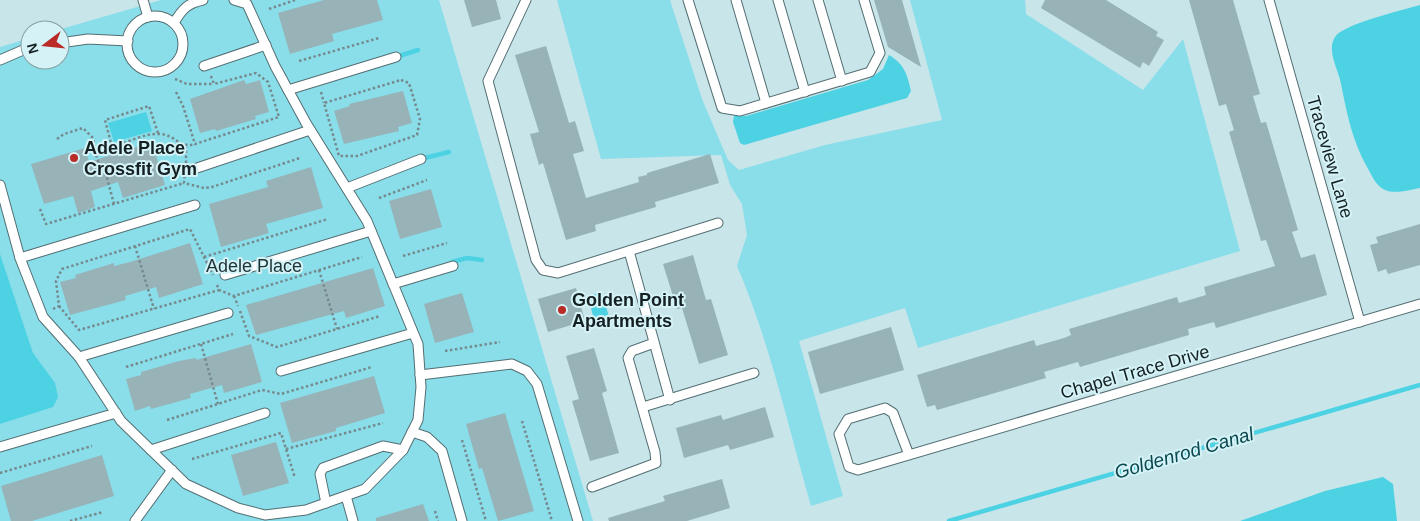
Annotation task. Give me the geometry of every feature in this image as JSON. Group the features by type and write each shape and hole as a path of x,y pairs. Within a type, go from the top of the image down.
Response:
{"lane":[{"path":"143,0 148,17"},
{"path":"174,23 182,10 191,2 203,0"},
{"path":"0,185 20,258 43,316 79,357 121,421 186,484 252,516 306,510 365,489 403,450 418,420 422,387 418,344 371,231 288,90 266,45 249,2 234,0"},
{"path":"526,0 488,81 536,260 543,270 558,273 718,223"},
{"path":"688,0 722,108 740,111 870,72 880,53 864,0"},
{"path":"736,0 766,103"},
{"path":"778,0 805,92"},
{"path":"818,0 842,81"},
{"name":"Traceview Lane","path":"1269,0 1360,322"},
{"path":"158,16 174,23 183,40 182,53 176,64 162,72 148,72 135,64 128,53 130,32 135,25 148,17 158,16"},
{"path":"70,42 88,39 128,40"},
{"path":"204,66 266,45"},
{"path":"0,60 20,51"},
{"path":"288,90 396,57"},
{"path":"197,168 310,130"},
{"path":"347,188 421,159"},
{"path":"20,258 195,205"},
{"path":"225,275 371,231"},
{"path":"629,251 670,400"},
{"path":"393,284 453,266"},
{"name":"Chapel Trace Drive","path":"909,456 894,413 885,408 848,419 839,434 849,467 858,470 909,456 1420,304"},
{"path":"79,357 228,313"},
{"path":"281,371 413,333"},
{"path":"592,487 656,464 655,452 628,358 632,351 654,343"},
{"path":"420,375 512,364 527,371 537,384 578,521"},
{"path":"643,407 754,373"},
{"path":"150,450 264,413"},
{"path":"0,447 116,414"},
{"path":"412,432 427,437 442,451 462,521"},
{"path":"326,503 320,474 323,468 383,446 403,450"},
{"path":"135,521 172,470"},
{"path":"346,496 353,521"}],"path":[{"path":"269,8 294,0"},
{"path":"299,62 379,38"},
{"path":"97,151 158,133 171,136 178,143 186,147 279,117 268,82 256,73 214,84 187,84 175,79"},
{"path":"210,74 214,84"},
{"path":"320,90 339,156 357,156 417,135 419,115 409,83 401,80 324,103"},
{"path":"176,92 195,144"},
{"path":"112,147 105,120 149,106 158,133"},
{"path":"57,140 64,134 83,128 93,138 97,159 107,178 114,204"},
{"path":"184,183 186,147"},
{"path":"40,209 46,224 184,183 204,188 300,158"},
{"path":"379,198 427,180"},
{"path":"204,257 328,219"},
{"path":"220,290 190,229 62,269 56,281 59,306 78,330 220,290 234,296 362,257"},
{"path":"403,256 447,243"},
{"path":"135,246 154,309"},
{"path":"319,270 337,329"},
{"path":"234,296 249,336 277,347 380,316"},
{"path":"53,309 59,306"},
{"path":"126,367 233,334"},
{"path":"445,351 500,342"},
{"path":"201,344 218,404"},
{"path":"167,420 262,390 281,394 372,367"},
{"path":"522,421 552,521"},
{"path":"286,449 383,423"},
{"path":"192,459 281,433 295,478"},
{"path":"462,440 486,521"},
{"path":"0,473 92,446"},
{"path":"435,511 438,521"},
{"path":"70,521 103,512"}],"green space":[{"name":"Adele Place","path":"161,0 439,0 593,521 0,521 0,47 20,41 20,70 70,70 70,27"},
{"path":"557,0 670,0 702,99 728,160 739,170 825,145 942,120 910,0 1025,0 1026,14 1143,90 1183,39 1240,251 918,348 905,308 799,341 843,496 811,506 769,355 737,266 747,235 742,204 730,185 721,155 601,159"}],"shaded area":[{"path":"1420,5 1420,188 1391,192 1383,189 1375,182 1357,147 1345,106 1332,48 1335,37 1349,27"},
{"path":"889,55 899,62 906,75 911,91 907,98 744,145 740,143 733,122 734,116 746,116 868,80 883,69"},
{"path":"146,112 152,131 114,142 108,123"},
{"path":"0,254 33,353 55,383 58,397 53,407 0,424"},
{"path":"602,292 609,317 595,324 588,296"},
{"path":"1383,477 1393,484 1397,521 1240,521 1325,491"}],"building":[{"path":"324,0 377,0 383,20 332,34 334,41 290,54 278,13"},
{"path":"464,0 496,0 501,19 472,27"},
{"path":"874,0 902,0 921,67 888,47"},
{"path":"1045,0 1106,0 1158,32 1156,36 1164,40 1149,66 1143,62 1140,68 1041,8"},
{"path":"1189,0 1233,0 1260,94 1253,96 1261,123 1266,122 1298,230 1292,232 1301,258 1315,254 1327,295 1216,328 1214,322 1188,329 1189,335 1080,367 1078,362 1044,372 1046,378 937,410 935,405 927,407 917,375 1034,340 1036,346 1064,338 1071,335 1069,329 1177,297 1179,303 1206,295 1204,287 1275,266 1266,240 1261,241 1229,132 1234,130 1226,104 1219,106"},
{"path":"546,46 569,123 575,121 584,151 573,154 586,198 639,182 638,177 647,175 647,173 710,154 719,183 655,202 656,207 595,225 596,231 566,240 543,163 539,165 530,134 539,132 515,55"},
{"path":"244,80 246,84 260,80 269,112 255,116 256,119 216,131 215,129 200,133 190,99"},
{"path":"403,91 412,123 398,127 399,131 344,144 334,111 350,106 349,104"},
{"path":"152,142 165,185 123,198 118,182 91,191 95,207 78,213 73,196 44,204 31,164 85,148 89,162"},
{"path":"311,167 323,208 266,224 269,233 221,247 209,204 268,187 266,181"},
{"path":"431,189 442,227 400,239 389,201"},
{"path":"1420,224 1420,265 1388,274 1386,269 1378,272 1370,245 1378,243 1376,237"},
{"path":"190,243 203,284 159,298 156,287 125,296 126,300 70,315 60,282 76,278 75,275 114,263 114,266 130,262"},
{"path":"693,255 706,300 711,299 728,355 699,364 682,308 677,309 663,264"},
{"path":"373,268 385,306 346,318 344,311 256,335 246,305"},
{"name":"Golden Point Apartments","path":"576,288 585,321 548,332 538,299"},
{"path":"462,293 474,332 435,343 424,304"},
{"path":"891,327 904,370 820,394 808,352"},
{"path":"251,344 262,382 224,393 222,385 190,394 191,398 151,409 150,406 135,411 126,379 141,375 141,372 179,361 196,358 196,360"},
{"path":"594,348 607,391 602,393 619,453 590,461 572,401 579,399 566,356"},
{"path":"374,376 385,413 336,428 336,431 292,443 280,403"},
{"path":"765,407 774,437 730,450 728,445 684,458 676,428 721,415 723,420"},
{"path":"505,413 534,511 498,521 482,468 479,469 466,424"},
{"path":"276,442 289,483 243,496 231,455"},
{"path":"102,455 114,496 32,521 11,521 1,486"},
{"path":"722,479 730,508 687,521 609,521 608,518 665,501 663,496"},
{"path":"423,504 429,521 376,521 376,518"}],"waterway":[{"path":"399,56 418,50"},
{"path":"425,158 449,152"},
{"path":"452,262 467,258 482,260"},
{"name":"Goldenrod Canal","path":"949,521 1420,385"}],"place":[{"name":"Adele Place Crossfit Gym","path":"74,158"},
{"name":"Golden Point Apartments","path":"562,310"}]}
